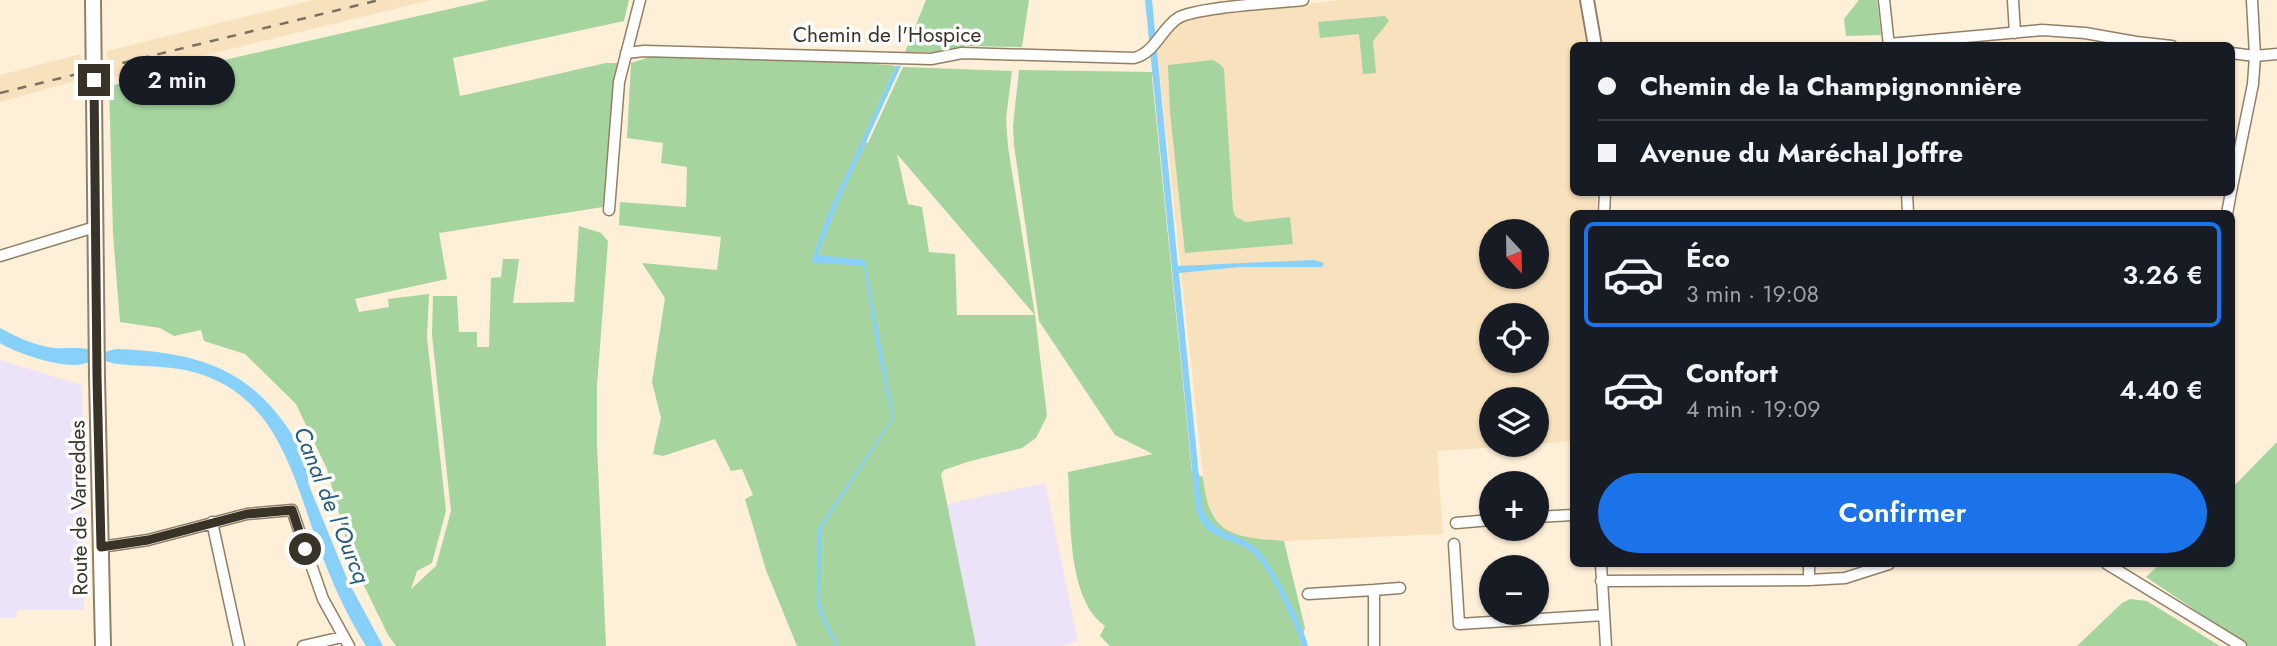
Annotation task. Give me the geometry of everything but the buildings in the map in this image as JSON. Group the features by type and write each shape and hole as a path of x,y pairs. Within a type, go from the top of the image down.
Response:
{"main road":[{"name":"Route de Varreddes","path":"93,0 103,646"}],"street":[{"path":"609,210 619,82 640,0"},
{"name":"Chemin de l'Hospice","path":"626,53 643,51 931,58 962,53 1134,58 1147,52 1175,20 1187,14 1303,0"},
{"path":"1587,0 1594,42"},
{"path":"1884,0 1889,42"},
{"path":"2013,0 2015,33"},
{"path":"2235,173 2251,97 2255,56 2252,0"},
{"path":"1920,42 2060,30 2112,36 2136,42"},
{"path":"2235,54 2255,56 2277,54"},
{"path":"0,256 95,227"},
{"path":"101,547 148,540 247,514 292,510 323,599 345,641 303,646"},
{"path":"1549,516 1570,515"},
{"path":"1455,523 1479,521"},
{"path":"212,522 239,646"},
{"path":"1454,544 1459,624 1604,615"},
{"path":"1601,567 1606,646"},
{"path":"1809,567 1809,580"},
{"path":"1601,581 1809,580 1845,578 1880,567"},
{"path":"2112,567 2241,646"},
{"path":"1308,594 1400,588"},
{"path":"1374,590 1374,646"}],"shaded area":[{"path":"313,0 431,0 108,79 107,51"},
{"path":"1340,0 1579,0 1586,42 1570,42 1570,196 1597,196 1597,210 1570,210 1570,441 1549,443 1549,387 1479,387 1479,448 1437,451 1443,534 1284,541 1241,538 1223,529 1211,511 1205,494 1157,48 1183,19"},
{"path":"81,54 83,79 0,102 0,75"},
{"path":"0,360 82,385 84,610 17,610 16,618 0,618"},
{"path":"1045,483 1078,641 1060,646 976,646 947,504"}],"green space":[{"path":"489,0 629,0 624,21 453,58 460,96 606,63 618,63 603,207 439,233 447,279 355,299 359,312 389,307 388,299 429,294 427,337 446,511 432,563 417,571 411,589 436,566 451,511 432,335 433,296 457,296 459,332 477,332 477,347 489,347 491,278 501,277 503,259 519,259 513,303 574,302 579,226 601,233 608,241 597,386 606,646 396,646 352,561 327,469 296,404 245,354 204,341 201,330 174,336 160,328 120,322 113,234 109,86"},
{"path":"926,0 1029,0 1022,47 966,46 933,52 905,52"},
{"path":"1859,0 1877,0 1881,35 1846,36 1844,19"},
{"path":"1385,16 1389,21 1373,41 1376,73 1363,74 1359,34 1320,38 1318,22"},
{"path":"650,57 844,61 896,66 862,141 868,143 903,67 1012,71 1006,119 1008,147 1035,315 1047,416 1036,438 1022,448 967,462 944,470 941,474 976,646 797,646 766,570 745,499 753,495 742,469 731,471 715,439 663,456 653,454 661,418 652,382 665,298 642,263 717,270 721,237 619,225 620,202 686,207 687,167 661,163 663,143 627,138 631,63","holes":["897,154 1034,314 957,315 955,254 929,252 922,207 908,204"]},
{"path":"1213,60 1224,69 1233,211 1236,217 1246,222 1290,217 1293,244 1185,253 1170,112 1168,65"},
{"path":"1019,70 1153,72 1192,472 1203,477 1211,511 1227,530 1251,538 1284,541 1305,628 1300,639 1302,646 1110,646 1100,636 1105,626 1092,613 1083,597 1077,577 1071,533 1068,472 1153,454 1115,435 1039,321 1014,145 1013,126"},
{"path":"2277,442 2277,646 2248,646 2146,577 2157,567 2235,567 2235,485"},
{"path":"2130,599 2147,601 2220,646 2077,646 2122,603"}],"water":[{"path":"1145,0 1152,0 1178,266 1314,260 1324,263 1322,267 1240,267 1179,273 1202,507 1213,524 1261,553 1288,598 1308,646 1302,646 1281,597 1260,561 1246,548 1206,528 1196,509"},
{"path":"896,66 901,66 837,205 818,255 865,260 894,418 821,529 820,603 839,646 836,646 817,604 817,530 892,418 876,343 864,266 811,262 828,214"},
{"path":"0,328 26,341 48,347 83,348 97,353 118,349 166,353 188,358 229,373 248,385 282,420 296,442 304,458 308,483 348,581 383,646 366,646 328,571 286,457 272,431 255,409 233,390 206,376 172,368 103,361 68,365 48,361 0,343"}],"railway":[{"path":"0,93 379,0"}],"route":[{"path":"94,80 101,547 148,540 247,514 292,510 305,549"}],"water label":[{"name":"Canal de l'Ourcq","path":"332,505"}]}
